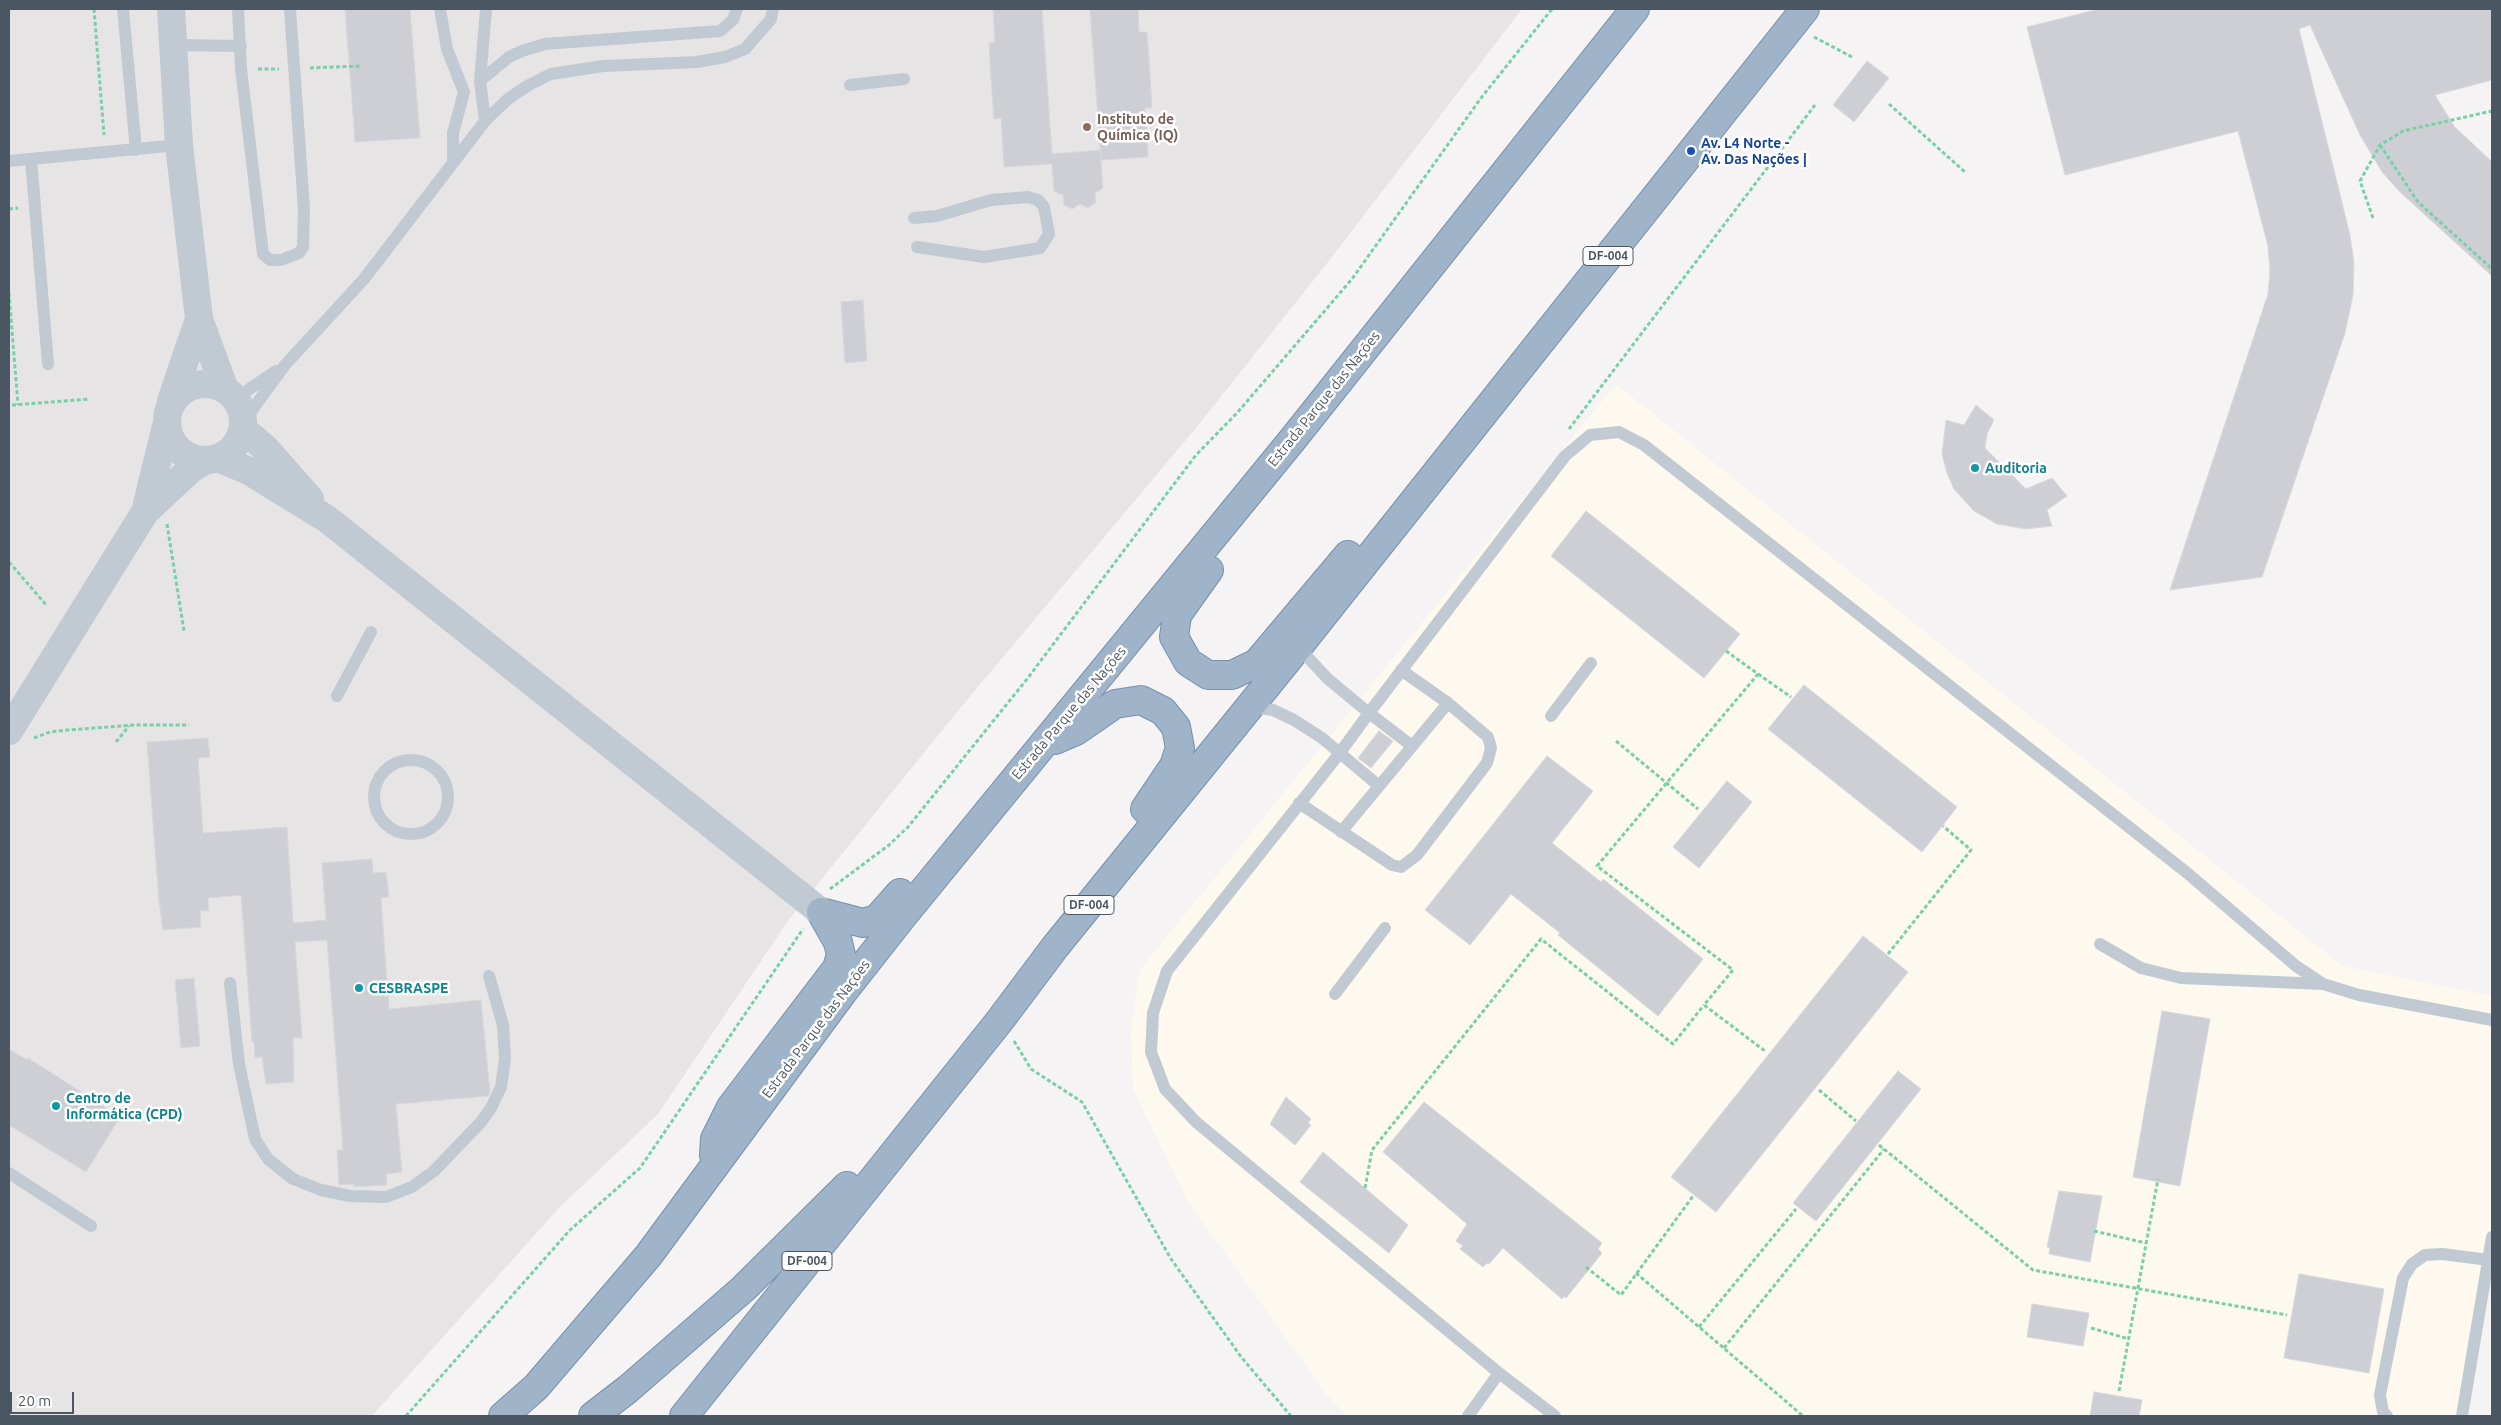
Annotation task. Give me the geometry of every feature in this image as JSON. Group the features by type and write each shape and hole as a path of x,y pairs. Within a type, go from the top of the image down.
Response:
{"highway":[{"name":"Estrada Parque das Nações","path":"503,1416 536,1387 648,1256 890,932 1293,439 1633,11"},
{"name":"DF-004","path":"684,1416 1001,1019 1055,947 1298,647 1798,17"},
{"path":"1293,439 1254,512 1177,615 1174,636 1188,662 1208,674 1232,675 1257,663 1357,545 1412,504"},
{"path":"818,908 863,922 877,919 899,895 992,778 1014,755 1046,741 1056,740 1076,731 1115,704 1141,700 1163,711 1176,727 1180,748 1174,766 1160,790 1072,902 1060,923 1055,947"},
{"path":"713,1167 715,1139 731,1107 837,968 841,955 838,942 818,908"},
{"path":"592,1416 628,1389 743,1289 931,1106"}],"street":[{"path":"18,737 154,504 191,469 229,452 238,441 237,409 198,319 179,145 171,9"},
{"path":"154,504 169,413 198,319"},
{"path":"327,518 268,450 237,409 205,382 186,388 169,413 169,435 180,451 196,459 212,459 249,471 327,518 818,908"}],"lane":[{"path":"123,9 136,150"},
{"path":"238,9 241,69 263,254 270,260 281,260 299,253 304,247 304,209 290,9"},
{"path":"440,9 450,58 463,89 453,133 453,163"},
{"path":"484,121 480,81 486,9"},
{"path":"480,81 509,57 534,46 720,31 733,20 736,9"},
{"path":"237,409 285,365 364,279 484,121 508,99 527,86 551,74 603,66 680,63 725,57 745,49 770,19 773,9"},
{"path":"173,45 241,46"},
{"path":"850,85 904,79"},
{"path":"9,161 179,145"},
{"path":"31,159 48,364"},
{"path":"914,218 937,216 991,200 1028,197 1038,200 1044,207 1049,234 1040,248 984,257 917,247"},
{"path":"237,409 285,365"},
{"path":"1555,1416 1499,1373 1196,1122 1165,1089 1151,1052 1153,1013 1167,971 1339,754 1565,456 1590,434 1618,432 1644,445 2186,872 2296,966 2323,984"},
{"path":"338,696 370,632"},
{"path":"1298,647 1328,679 1412,746"},
{"path":"1551,716 1591,663"},
{"path":"1300,803 1392,866 1401,867 1417,855 1487,763 1491,748 1488,737 1448,703 1401,670"},
{"path":"1341,832 1448,703"},
{"path":"1250,707 1273,710 1294,720 1322,738 1379,786"},
{"path":"415,760 427,764 444,780 448,792 443,816 436,825 425,831 407,833 390,827 382,819 376,808 374,796 380,778 392,766 403,761 415,760"},
{"path":"1335,994 1384,928"},
{"path":"2100,944 2141,968 2181,978 2323,984 2358,995 2492,1020"},
{"path":"230,983 239,1064 255,1139 268,1159 293,1178 321,1190 350,1196 386,1197 412,1187 434,1171 481,1122 491,1108 500,1087 505,1059 503,1025 489,976"},
{"path":"9,1173 91,1226"},
{"path":"2462,1416 2492,1237"},
{"path":"2387,1416 2383,1412 2380,1395 2403,1278 2412,1264 2424,1256 2442,1254 2489,1260"},
{"path":"1468,1416 1499,1373"}],"path":[{"path":"94,9 104,138"},
{"path":"406,1416 570,1230 640,1168 818,908 889,845 920,812 1027,679 1196,455 1237,413 1352,279 1481,98 1552,9"},
{"path":"1798,17 1854,58"},
{"path":"1889,104 1966,173"},
{"path":"1563,437 1815,105"},
{"path":"2373,218 2360,181 2380,145 2403,131 2492,111"},
{"path":"2380,145 2418,202 2492,269"},
{"path":"9,293 18,405"},
{"path":"12,405 89,400"},
{"path":"154,504 184,631"},
{"path":"9,562 47,606"},
{"path":"1726,651 1791,697"},
{"path":"1365,1188 1372,1150 1541,939 1673,1044 1732,970 1597,866 1758,674"},
{"path":"18,737 50,732 129,726 188,725"},
{"path":"116,742 129,726"},
{"path":"1616,741 1668,782 1698,809"},
{"path":"1888,954 1971,850 1943,826"},
{"path":"1704,1005 1765,1051"},
{"path":"1001,1019 1031,1069 1082,1102 1171,1259 1242,1358 1291,1416"},
{"path":"1819,1090 1856,1121"},
{"path":"1879,1145 2033,1270 2287,1315"},
{"path":"1724,1348 1884,1149"},
{"path":"2119,1391 2158,1179"},
{"path":"1586,1267 1620,1295 1693,1196"},
{"path":"1699,1327 1796,1209"},
{"path":"2094,1230 2146,1242"},
{"path":"1636,1274 1803,1416"},
{"path":"2091,1328 2129,1339"}],"shaded area":[{"path":"9,9 1522,9 1335,253 1196,428 966,701 790,918 658,1114 560,1207 372,1416 9,1416"},
{"path":"1616,384 2342,966 2492,996 2492,1276 2464,1416 1347,1416 1326,1394 1187,1200 1133,1089 1131,1031 1139,971"}],"building":[{"path":"345,9 410,9 420,138 355,142"},
{"path":"993,9 1042,9 1052,154 1100,150 1103,188 1095,193 1096,202 1088,208 1080,204 1072,209 1064,205 1063,195 1054,191 1052,164 1004,167 1001,118 994,119 991,80 989,43 995,42"},
{"name":"Instituto de Química (IQ)","path":"1090,9 1138,9 1139,32 1147,32 1150,75 1152,108 1145,108 1148,157 1101,160"},
{"path":"2099,9 2492,9 2492,80 2435,95 2454,126 2492,162 2492,276 2401,193 2382,172 2360,135 2310,25 2299,29 2350,235 2354,263 2353,295 2345,333 2262,577 2170,590 2268,294 2270,270 2268,246 2238,131 2065,175 2027,27"},
{"path":"1867,61 1889,78 1854,122 1833,105"},
{"path":"863,300 867,361 845,363 841,302"},
{"name":"Auditoria","path":"1976,405 1994,420 1987,434 1985,448 2026,489 2052,478 2067,496 2047,510 2052,526 2026,529 1997,524 1974,511 1954,489 1942,454 1946,420 1964,425"},
{"path":"1586,511 1740,634 1704,678 1551,556"},
{"path":"1804,685 1957,807 1922,852 1768,729"},
{"path":"1379,731 1393,741 1371,768 1358,758"},
{"path":"208,738 210,757 198,758 203,833 287,827 293,923 326,920 322,863 372,859 373,873 386,872 389,897 381,898 389,1009 481,1000 490,1092 488,1096 396,1104 402,1172 386,1174 387,1185 354,1187 354,1184 339,1185 337,1150 343,1150 327,940 295,942 302,1038 293,1038 294,1082 266,1084 262,1057 255,1058 254,1042 252,1042 241,895 208,898 209,911 200,911 201,927 163,930 159,902 147,742"},
{"path":"1547,756 1593,791 1552,843 1601,882 1603,879 1703,959 1658,1016 1558,935 1560,933 1511,894 1470,945 1425,910"},
{"path":"1727,781 1752,802 1699,868 1673,847"},
{"path":"1863,936 1908,972 1716,1212 1671,1177"},
{"path":"194,978 200,1046 181,1048 175,980"},
{"path":"2162,1011 2210,1019 2180,1186 2133,1177"},
{"name":"Centro de Informática (CPD)","path":"9,1049 27,1060 28,1058 120,1117 86,1172 9,1125"},
{"path":"1898,1071 1921,1089 1816,1221 1793,1203"},
{"path":"1286,1097 1311,1119 1308,1123 1311,1125 1295,1145 1270,1124"},
{"path":"1424,1102 1602,1243 1598,1249 1602,1253 1566,1298 1564,1296 1562,1299 1503,1248 1489,1264 1487,1263 1483,1267 1460,1249 1463,1246 1456,1241 1467,1224 1383,1152"},
{"path":"1323,1152 1408,1225 1389,1253 1300,1182"},
{"path":"2059,1191 2102,1196 2090,1262 2049,1254 2050,1248 2047,1247"},
{"path":"2299,1274 2384,1289 2369,1373 2284,1358"},
{"path":"2032,1304 2089,1313 2083,1346 2027,1337"},
{"path":"2094,1392 2142,1400 2139,1416 2090,1416"}],"place":[{"name":"Instituto de Química (IQ)","path":"1087,127"},
{"name":"Av. L4 Norte - Av. Das Nações |","path":"1691,151"},
{"name":"Auditoria","path":"1975,468"},
{"name":"CESBRASPE","path":"359,988"},
{"name":"Centro de Informática (CPD)","path":"56,1106"}]}
